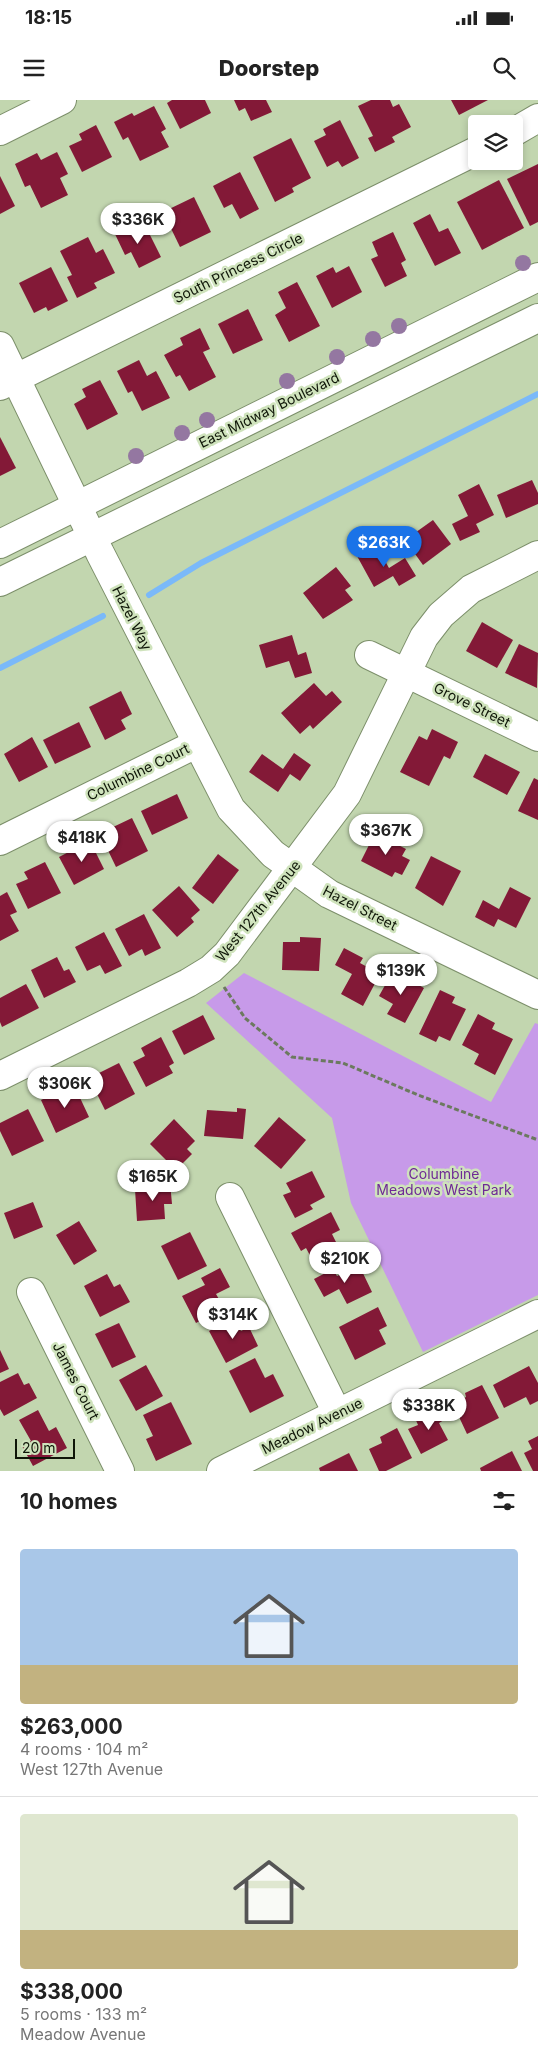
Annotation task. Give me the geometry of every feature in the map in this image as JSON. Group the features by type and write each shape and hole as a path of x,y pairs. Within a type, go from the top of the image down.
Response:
{"street":[{"path":"0,131 62,100"},
{"path":"523,127 538,118"},
{"name":"South Princess Circle","path":"8,382 468,154"},
{"name":"East Midway Boulevard","path":"0,544 538,277"},
{"path":"0,582 538,318"},
{"name":"Hazel Way","path":"0,346 8,382 77,506 196,744 231,809 273,854 293,868"},
{"name":"West 127th Avenue","path":"0,1076 188,983 211,969 227,954 347,794 424,637 441,615 471,589 538,555"},
{"path":"369,655 406,673"},
{"name":"Grove Street","path":"406,673 538,737"},
{"name":"Columbine Court","path":"0,841 196,744"},
{"name":"Hazel Street","path":"293,868 328,894 538,995"},
{"path":"230,1197 337,1413"},
{"name":"James Court","path":"31,1292 120,1471"},
{"name":"Meadow Avenue","path":"221,1471 538,1314"}],"path":[{"path":"211,969 245,1018 292,1057 343,1063 418,1095 538,1140"}],"green space":[{"name":"Columbine Meadows West Park","path":"244,973 491,1102 535,1023 538,1024 538,1295 423,1352 351,1203 332,1118 206,1003"}],"building":[{"path":"172,100 205,100 211,113 180,129 167,103"},
{"path":"234,100 266,100 272,112 251,121 245,108 239,111"},
{"path":"371,100 390,100 393,107 399,104 411,127 392,137 395,142 375,152 368,138 373,136 358,106"},
{"path":"451,100 488,100 459,115"},
{"path":"154,106 166,129 161,132 169,147 140,161 128,137 123,140 114,122 132,113 134,116"},
{"path":"340,120 359,158 342,167 338,161 327,167 314,141 326,135 323,129"},
{"path":"96,125 112,157 82,172 69,146 82,140 79,134"},
{"path":"291,138 311,178 292,188 294,192 275,202 253,157"},
{"path":"57,152 68,174 60,178 68,195 41,208 30,185 25,187 15,164 37,153 41,160"},
{"path":"538,164 538,222 530,226 507,179"},
{"path":"240,172 259,209 240,219 232,204 224,208 213,186"},
{"path":"0,176 15,206 0,214"},
{"path":"499,180 524,228 482,250 457,202"},
{"path":"194,197 211,232 180,247 163,212"},
{"path":"430,214 439,232 448,228 461,253 435,266 413,223"},
{"path":"135,222 142,236 149,233 161,257 139,268 131,252 125,255 114,232"},
{"path":"393,232 406,260 401,263 407,276 385,287 371,259 378,256 372,242"},
{"path":"88,237 96,253 103,249 115,273 94,283 97,288 77,298 67,277 72,275 60,251"},
{"path":"349,266 362,292 332,308 316,276 333,267 336,273"},
{"path":"51,267 68,301 48,311 46,307 34,313 19,283"},
{"path":"297,282 320,326 289,342 275,315 286,308 278,292"},
{"path":"248,309 263,340 233,354 218,324"},
{"path":"200,328 210,349 203,352 216,377 189,391 180,375 176,377 164,355 183,345 180,338"},
{"path":"139,360 147,376 156,371 170,398 142,411 132,391 128,393 117,371"},
{"path":"100,380 118,414 87,430 74,404 86,397 82,389"},
{"path":"0,437 16,468 0,476"},
{"path":"532,480 538,493 538,504 506,518 497,495"},
{"path":"479,484 494,515 476,524 480,532 460,541 452,524 468,516 458,495"},
{"path":"433,520 451,544 423,565 405,540"},
{"path":"376,545 389,568 405,558 416,576 399,586 393,576 374,587 357,556"},
{"path":"336,567 351,586 345,590 353,600 323,619 303,593"},
{"path":"482,622 513,640 497,668 466,651"},
{"path":"292,635 298,655 306,652 312,673 295,678 289,661 266,668 259,645"},
{"path":"519,644 538,653 537,688 505,673"},
{"path":"314,683 326,696 332,691 342,702 313,729 310,725 300,734 281,713"},
{"path":"121,691 132,714 121,720 126,729 105,740 89,707"},
{"path":"79,722 91,747 55,764 43,740"},
{"path":"432,729 458,742 450,759 444,756 429,786 400,772 419,736 427,740"},
{"path":"32,737 48,767 19,782 4,754"},
{"path":"294,753 311,765 300,781 290,774 278,792 249,772 262,754 283,769"},
{"path":"485,754 520,772 507,795 473,777"},
{"path":"534,778 538,780 538,820 518,811"},
{"path":"177,794 188,818 152,835 141,811"},
{"path":"132,818 148,851 116,867 102,838 113,833 111,828"},
{"path":"375,833 406,849 402,856 410,860 402,875 395,872 392,877 361,861"},
{"path":"90,841 104,869 74,885 59,857"},
{"path":"218,854 239,870 213,904 192,888"},
{"path":"431,856 461,871 443,906 415,888"},
{"path":"45,862 61,893 28,909 16,884 28,879 24,872"},
{"path":"179,886 200,910 191,918 194,922 177,937 152,910"},
{"path":"510,887 531,898 516,928 498,919 494,927 475,917 483,900 499,909"},
{"path":"7,892 17,912 10,915 19,931 0,941 0,896"},
{"path":"144,914 161,948 145,956 142,949 129,956 115,929"},
{"path":"104,932 122,966 105,974 100,965 87,971 75,947"},
{"path":"300,937 321,938 319,971 282,970 283,942 300,942"},
{"path":"344,948 363,958 360,963 380,974 363,1006 341,994 352,974 335,965"},
{"path":"57,957 64,971 69,969 76,982 44,998 31,970"},
{"path":"393,971 424,988 405,1023 387,1014 393,1004 379,996"},
{"path":"26,984 39,1008 2,1027 0,1022 0,998"},
{"path":"440,990 455,997 452,1003 466,1009 450,1041 439,1036 436,1042 419,1034"},
{"path":"478,1014 495,1023 492,1029 513,1039 495,1075 474,1064 479,1054 462,1045"},
{"path":"203,1015 215,1039 184,1055 172,1031"},
{"path":"161,1037 174,1063 169,1066 173,1073 146,1087 133,1062 145,1056 141,1048"},
{"path":"119,1063 135,1094 105,1110 89,1078"},
{"path":"74,1085 89,1117 56,1133 41,1100"},
{"path":"237,1108 246,1109 243,1139 204,1136 207,1110 237,1112"},
{"path":"28,1109 44,1141 12,1156 0,1131 0,1123"},
{"path":"279,1117 306,1140 281,1169 254,1146"},
{"path":"174,1119 195,1141 187,1149 192,1154 176,1170 150,1144"},
{"path":"312,1171 325,1197 310,1205 313,1209 295,1218 283,1195 291,1192 286,1183"},
{"path":"170,1182 172,1204 164,1204 165,1219 137,1221 135,1189 153,1188 153,1184"},
{"path":"33,1202 43,1227 14,1239 4,1213"},
{"path":"331,1212 340,1230 332,1234 339,1248 313,1261 306,1248 301,1251 291,1233"},
{"path":"79,1221 97,1251 74,1265 56,1235"},
{"path":"190,1232 207,1266 178,1280 161,1246"},
{"path":"359,1265 372,1292 347,1304 339,1289 324,1297 314,1279 333,1269 337,1276"},
{"path":"220,1268 230,1287 216,1294 224,1308 196,1323 182,1296 205,1285 201,1278"},
{"path":"107,1274 114,1287 120,1284 130,1302 100,1317 84,1286"},
{"path":"378,1307 387,1326 379,1330 386,1344 355,1360 339,1327"},
{"path":"234,1318 241,1331 249,1327 258,1346 226,1363 209,1331"},
{"path":"119,1323 136,1357 112,1368 95,1334"},
{"path":"0,1350 9,1369 0,1373"},
{"path":"255,1358 265,1378 273,1374 284,1396 250,1413 229,1371"},
{"path":"146,1365 163,1396 136,1411 119,1380"},
{"path":"529,1366 538,1383 538,1401 530,1405 526,1397 504,1408 493,1385"},
{"path":"18,1373 24,1385 29,1383 37,1398 4,1416 0,1409 0,1382"},
{"path":"482,1385 499,1418 467,1434 453,1404 466,1397 465,1393"},
{"path":"171,1402 192,1444 156,1461 146,1439 153,1436 143,1415"},
{"path":"437,1406 444,1420 439,1423 448,1440 421,1454 408,1429 418,1425 415,1418"},
{"path":"38,1410 49,1431 56,1427 67,1448 33,1466 22,1446 31,1441 19,1420"},
{"path":"397,1428 412,1458 386,1471 379,1471 369,1449 382,1443 380,1437"},
{"path":"538,1436 538,1471 533,1471 524,1453 532,1449 528,1441"},
{"path":"512,1451 522,1471 481,1471 480,1468"},
{"path":"349,1453 358,1471 320,1471 319,1468"}],"waterway":[{"path":"149,595 201,563 538,394"},
{"path":"0,668 103,616"}]}
